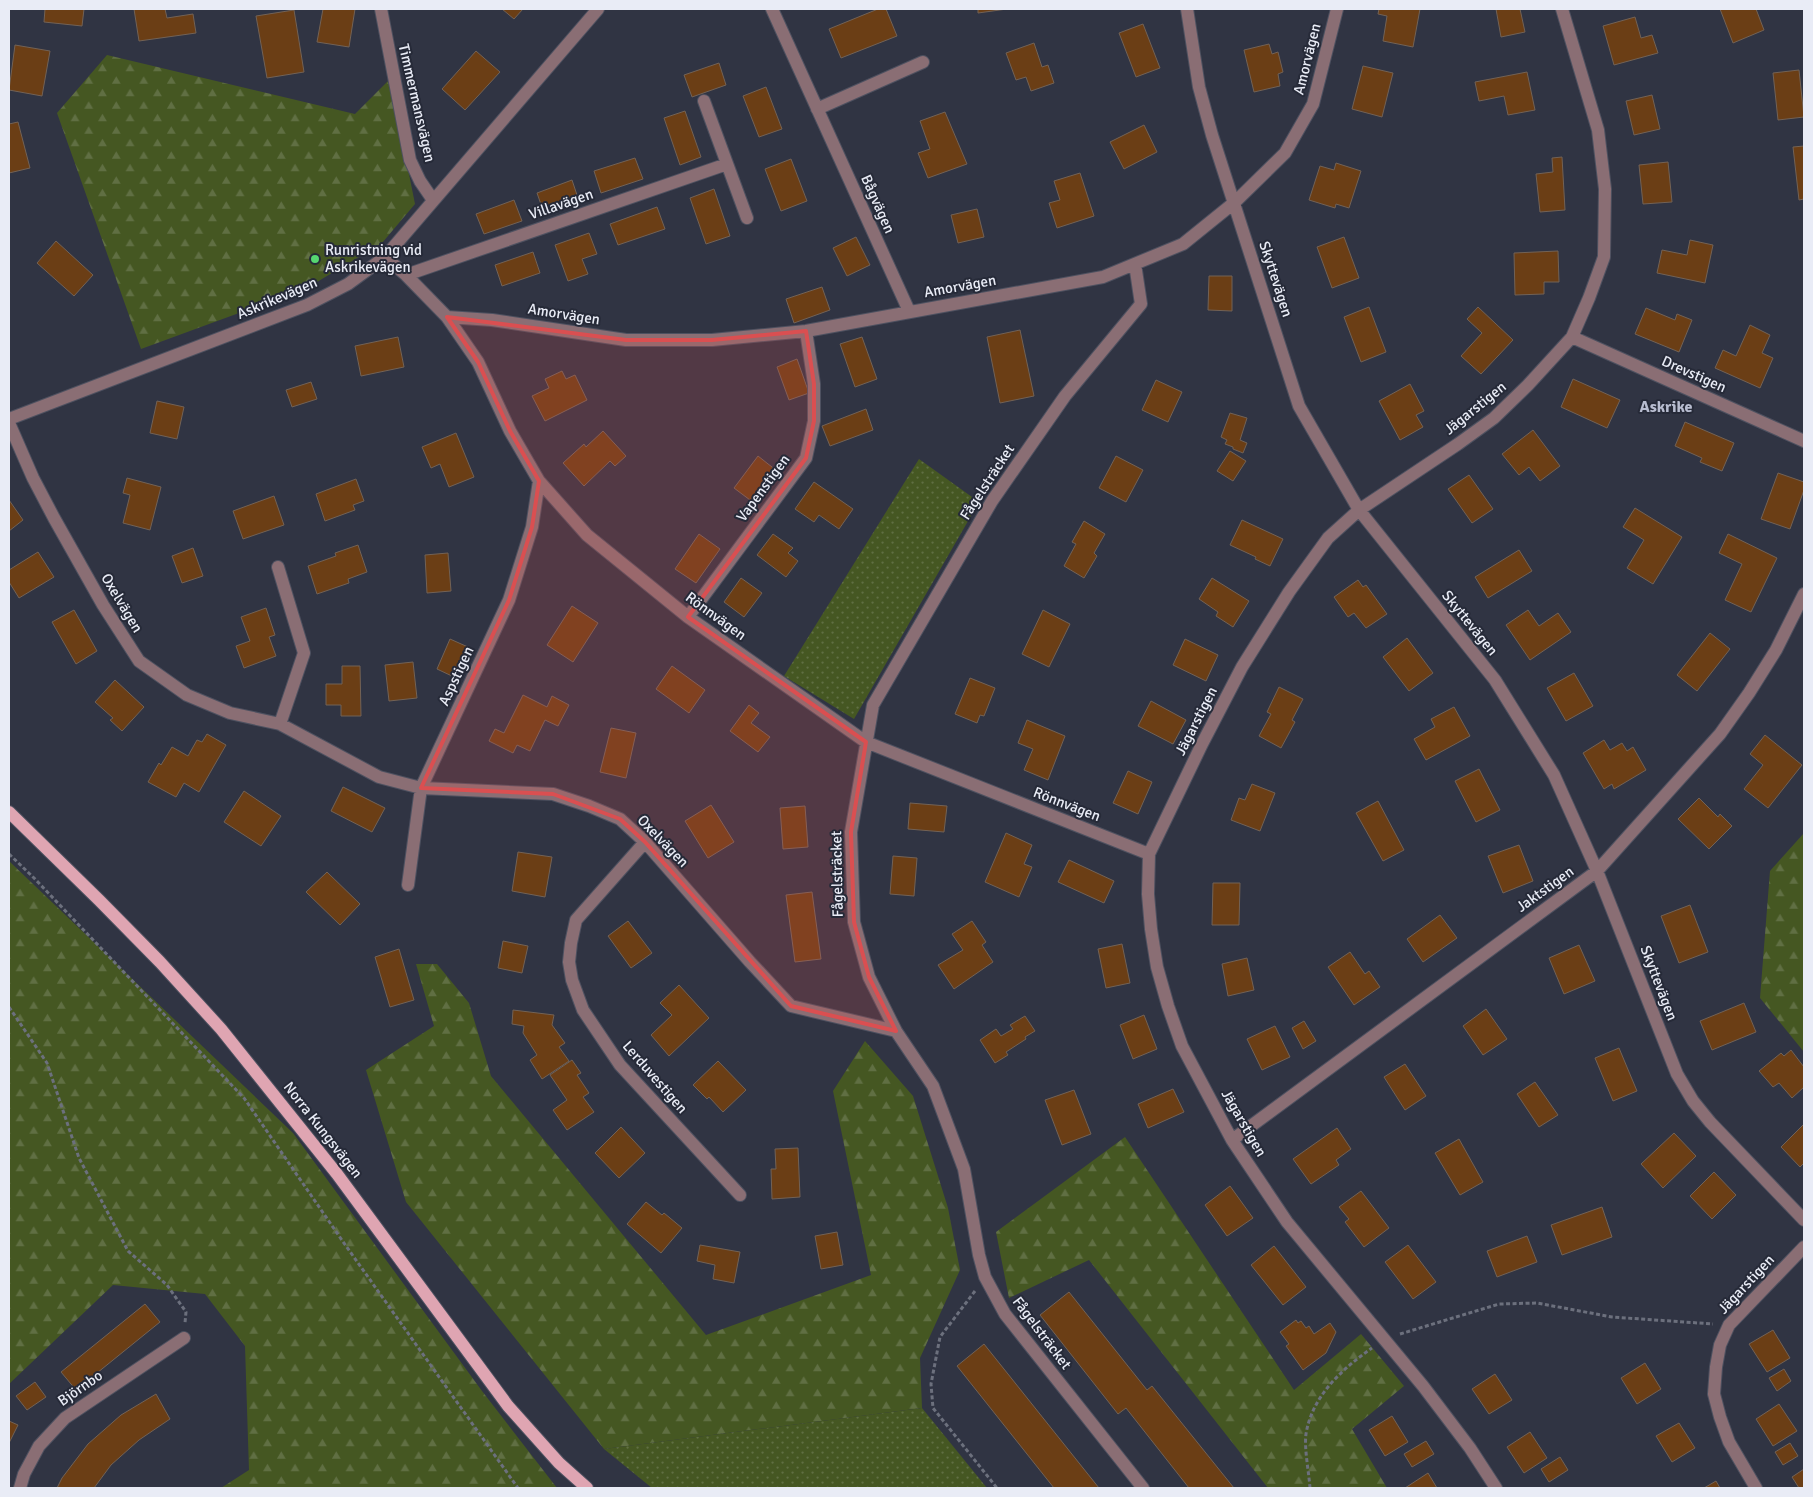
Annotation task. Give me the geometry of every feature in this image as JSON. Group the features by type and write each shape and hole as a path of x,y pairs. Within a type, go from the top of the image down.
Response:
{"main road":[{"name":"Norra Kungsvägen","path":"9,812 133,934 222,1029 337,1174 508,1406 559,1463 587,1488"}],"street":[{"name":"Timmermansvägen","path":"381,9 410,160 432,200"},
{"name":"Askrikevägen","path":"9,419 307,305 348,284 385,257 598,9"},
{"name":"Bågvägen","path":"772,9 909,312"},
{"name":"Skyttevägen","path":"1187,9 1199,86 1212,135 1300,406 1359,510 1494,680 1554,775 1597,871 1681,1081 1693,1102 1804,1220"},
{"name":"Amorvägen","path":"446,317 492,320 626,340 712,340 806,331 1103,278 1183,244 1235,202 1284,153 1313,104 1336,9"},
{"name":"Jägarstigen","path":"1496,1488 1464,1440 1386,1339 1287,1222 1232,1140 1182,1046 1168,1006 1157,967 1151,929 1148,894 1149,854 1202,744 1242,667 1289,592 1328,538 1359,510 1494,418 1528,385 1572,337 1604,257 1605,189 1598,130 1562,9"},
{"path":"817,109 923,62"},
{"path":"704,101 747,218"},
{"name":"Villavägen","path":"406,275 727,164"},
{"name":"Rönnvägen","path":"385,257 406,275 446,317 478,362 510,431 539,481 587,535 688,617 866,742 1149,854"},
{"name":"Fågelsträcket","path":"1135,264 1141,304 1065,396 992,501 873,705 851,832 854,922 869,977 896,1031 933,1086 964,1169 979,1255 985,1276 1005,1314 1143,1488"},
{"name":"Vapenstigen","path":"688,617 806,458 814,420 814,393 806,331"},
{"name":"Drevstigen","path":"1572,337 1804,441"},
{"name":"Oxelvägen","path":"9,423 33,478 54,518 103,605 139,661 187,695 230,713 280,724 379,777 421,788 554,794 620,819 645,842 791,1006 896,1031"},
{"name":"Aspstigen","path":"408,885 421,788 509,600 532,527 539,481"},
{"path":"278,567 304,653 280,724"},
{"name":"Jaktstigen","path":"1232,1140 1597,871 1720,734 1776,650 1804,594"},
{"name":"Lerduvestigen","path":"645,842 576,920 571,943 570,962 572,980 583,1010 620,1065 740,1195"},
{"name":"Jägarstigen","path":"1756,1488 1729,1442 1714,1394 1720,1345 1729,1325 1804,1247"},
{"name":"Björnbo","path":"20,1488 24,1474 39,1446 65,1418 184,1338"}],"path":[{"path":"9,854 48,892 244,1098 518,1488"},
{"path":"9,1007 47,1063 79,1158 128,1251 167,1285 186,1312 184,1338"},
{"path":"985,1276 940,1337 931,1384 934,1408 997,1488"},
{"path":"1310,1488 1306,1436 1313,1409 1326,1388 1353,1361 1386,1339 1499,1304 1537,1303 1612,1317 1729,1325"}],"highlighted area":[{"path":"447,317 626,340 712,340 806,331 814,384 814,421 806,458 688,617 866,742 851,832 854,922 869,977 896,1031 791,1006 645,842 620,819 553,794 421,788 509,600 532,527 539,481 510,431 478,362"}],"green space":[{"path":"107,55 355,114 390,79 415,204 382,243 307,288 141,349 57,113"},
{"path":"919,459 979,502 854,719 784,676"},
{"path":"1804,833 1804,1052 1760,998 1770,871"},
{"path":"9,861 293,1133 482,1391 557,1488 221,1488 249,1470 245,1346 205,1294 113,1285 9,1384"},
{"path":"416,964 437,964 469,1003 491,1076 706,1335 871,1275 833,1091 865,1041 913,1096 948,1208 960,1270 920,1358 922,1408 604,1449 406,1202 366,1070 434,1026"},
{"path":"1125,1137 1294,1390 1361,1334 1404,1386 1352,1429 1387,1488 1268,1488 1089,1260 1009,1298 996,1232"},
{"path":"922,1408 987,1488 652,1488 604,1449"}],"building":[{"path":"45,9 84,9 82,26 44,22"},
{"path":"134,9 165,9 167,18 193,14 196,33 139,41"},
{"path":"323,9 355,9 349,47 317,42"},
{"path":"502,9 523,9 514,19"},
{"path":"878,9 886,9 897,36 841,58 829,29"},
{"path":"978,9 1007,9 978,13"},
{"path":"1379,9 1420,9 1413,47 1383,41 1387,16 1378,14"},
{"path":"1496,9 1520,9 1525,32 1501,37"},
{"path":"1720,9 1756,9 1764,30 1733,43"},
{"path":"294,10 304,72 267,78 256,16"},
{"path":"1635,17 1641,38 1652,35 1658,53 1614,65 1603,26"},
{"path":"1143,24 1160,68 1136,77 1119,33"},
{"path":"1034,43 1042,67 1048,65 1054,83 1031,91 1026,77 1016,80 1006,53"},
{"path":"1269,44 1272,54 1278,52 1283,72 1278,74 1280,86 1254,92 1244,50"},
{"path":"15,45 50,51 42,96 9,90"},
{"path":"476,51 500,72 465,110 442,89"},
{"path":"719,63 726,85 692,97 684,75"},
{"path":"1363,66 1393,73 1382,117 1352,109"},
{"path":"1799,70 1804,117 1778,120 1773,73"},
{"path":"1527,72 1535,110 1508,115 1504,96 1479,101 1475,82"},
{"path":"766,87 782,129 759,137 743,96"},
{"path":"1652,95 1660,129 1634,135 1626,101"},
{"path":"685,111 701,157 680,165 664,118"},
{"path":"945,112 967,164 928,178 918,153 930,149 920,121"},
{"path":"18,122 30,168 9,173 9,124"},
{"path":"1144,125 1157,152 1124,169 1110,142"},
{"path":"1804,146 1804,199 1799,200 1793,147"},
{"path":"1562,157 1565,210 1540,212 1536,174 1553,172 1552,158"},
{"path":"635,158 643,179 601,193 594,171"},
{"path":"791,159 807,201 781,211 765,169"},
{"path":"1668,162 1672,202 1643,204 1639,165"},
{"path":"1336,163 1361,171 1349,208 1336,204 1335,208 1309,200 1320,166 1334,170"},
{"path":"1080,173 1094,216 1057,228 1049,203 1060,200 1054,181"},
{"path":"572,180 579,201 544,213 537,193"},
{"path":"714,189 730,236 706,244 690,198"},
{"path":"514,200 522,221 484,234 476,214"},
{"path":"657,207 665,229 618,245 610,224"},
{"path":"977,209 984,237 958,243 951,215"},
{"path":"589,233 597,254 582,259 588,274 568,281 555,245"},
{"path":"856,237 870,265 847,276 833,248"},
{"path":"1344,237 1359,278 1332,288 1317,247"},
{"path":"1690,240 1713,245 1705,283 1657,273 1662,250 1687,255"},
{"path":"56,241 93,275 74,296 37,263"},
{"path":"1558,251 1559,282 1544,282 1544,294 1515,295 1514,253"},
{"path":"533,252 540,273 502,286 495,265"},
{"path":"1209,276 1232,276 1232,311 1208,310"},
{"path":"822,287 830,310 794,323 786,299"},
{"path":"1369,307 1386,352 1361,362 1344,317"},
{"path":"1478,307 1513,340 1481,374 1461,356 1482,333 1467,319"},
{"path":"1646,308 1675,320 1677,314 1692,320 1679,352 1635,334"},
{"path":"1750,325 1770,335 1762,353 1773,358 1760,388 1715,368 1723,350 1736,356"},
{"path":"1020,330 1034,396 1000,403 987,337"},
{"path":"398,337 404,367 361,376 355,346"},
{"path":"862,337 877,379 855,387 840,344"},
{"path":"797,359 809,393 789,400 777,367"},
{"path":"562,371 566,379 575,375 587,400 545,421 532,396 549,388 545,379"},
{"path":"1573,379 1620,400 1607,428 1561,407"},
{"path":"1156,380 1182,392 1168,422 1142,410"},
{"path":"311,382 317,399 292,407 286,390"},
{"path":"1410,384 1424,411 1416,415 1423,427 1400,440 1379,401"},
{"path":"157,401 184,407 177,439 150,433"},
{"path":"866,409 873,430 830,446 822,426"},
{"path":"1230,413 1247,418 1240,440 1247,443 1243,453 1225,444 1227,440 1221,437"},
{"path":"1685,422 1734,443 1722,471 1700,462 1702,458 1675,446"},
{"path":"1533,430 1560,466 1540,481 1529,467 1519,475 1502,454"},
{"path":"603,431 626,456 615,466 610,461 584,486 563,463 584,444 586,447"},
{"path":"456,433 474,477 449,487 440,464 431,468 422,447"},
{"path":"1230,451 1246,461 1233,481 1217,471"},
{"path":"758,456 777,471 754,503 734,488"},
{"path":"1116,456 1143,470 1126,502 1099,488"},
{"path":"1778,473 1804,482 1804,490 1790,529 1761,519"},
{"path":"1469,475 1493,509 1472,523 1448,489"},
{"path":"127,478 161,487 150,530 123,523 130,495 123,493"},
{"path":"356,479 364,501 353,505 355,510 325,521 316,494"},
{"path":"814,482 853,509 839,529 819,515 814,522 795,509"},
{"path":"274,496 284,525 243,539 233,511"},
{"path":"9,500 23,520 9,531"},
{"path":"1635,508 1682,537 1653,584 1627,568 1644,540 1623,527"},
{"path":"1242,520 1283,539 1270,566 1230,545"},
{"path":"1084,521 1105,534 1094,553 1097,556 1084,578 1064,566 1076,544 1072,542"},
{"path":"699,534 720,549 696,583 675,569"},
{"path":"773,534 793,548 788,553 798,561 786,577 757,555"},
{"path":"1728,534 1777,558 1751,612 1725,600 1742,564 1719,553"},
{"path":"358,545 367,572 348,579 349,583 317,594 308,566 336,556 335,553"},
{"path":"193,548 203,576 182,583 172,556"},
{"path":"1519,550 1532,571 1488,598 1475,577"},
{"path":"38,552 54,577 19,598 9,582 9,570"},
{"path":"448,553 451,591 427,593 425,555"},
{"path":"741,578 762,593 744,617 724,602"},
{"path":"1212,578 1249,601 1233,627 1216,616 1218,612 1199,599"},
{"path":"1358,580 1363,587 1366,585 1387,614 1366,628 1354,613 1348,617 1334,597"},
{"path":"572,606 598,623 573,662 547,645"},
{"path":"266,608 275,635 269,637 276,656 244,668 236,646 250,641 241,617"},
{"path":"74,610 97,651 76,664 52,622"},
{"path":"1043,610 1070,624 1049,667 1022,654"},
{"path":"1528,610 1539,626 1558,613 1571,632 1530,660 1506,625"},
{"path":"1710,633 1730,649 1697,691 1677,675"},
{"path":"1407,638 1433,673 1409,691 1383,657"},
{"path":"450,639 468,647 454,677 437,669"},
{"path":"1185,639 1218,655 1206,681 1173,665"},
{"path":"413,662 417,698 389,701 385,665"},
{"path":"342,666 360,666 361,716 341,716 341,705 326,705 326,684 342,684"},
{"path":"672,666 705,690 689,713 656,689"},
{"path":"1574,673 1593,706 1566,721 1547,688"},
{"path":"970,678 995,688 984,716 980,715 977,723 955,714"},
{"path":"115,680 144,707 122,731 110,720 113,718 95,702"},
{"path":"1279,687 1303,699 1292,720 1295,722 1281,748 1259,736 1271,714 1267,712"},
{"path":"523,695 547,707 552,696 569,705 558,726 545,720 530,751 517,745 513,753 489,741 495,729 504,733"},
{"path":"1151,701 1186,720 1173,744 1138,726"},
{"path":"749,705 759,713 751,723 770,737 758,752 730,731"},
{"path":"1454,707 1470,736 1426,760 1414,739 1435,727 1431,719"},
{"path":"1027,720 1065,736 1048,780 1024,770 1033,749 1018,743"},
{"path":"611,728 636,733 626,778 600,772"},
{"path":"207,734 226,745 199,792 184,783 176,797 148,782 159,763 161,765 172,747 188,756 197,740 202,742"},
{"path":"1765,735 1802,765 1768,808 1744,789 1763,765 1750,754"},
{"path":"1604,740 1610,750 1622,743 1627,751 1633,747 1646,770 1614,789 1612,784 1604,789 1583,753"},
{"path":"1479,769 1500,810 1476,822 1455,781"},
{"path":"1128,771 1152,782 1138,814 1113,803"},
{"path":"1252,784 1275,793 1260,831 1231,820 1239,798 1245,800"},
{"path":"343,787 385,808 372,832 331,811"},
{"path":"244,791 281,816 261,846 224,822"},
{"path":"1699,798 1718,817 1720,814 1732,826 1709,849 1678,819"},
{"path":"1378,801 1404,850 1383,861 1356,813"},
{"path":"910,803 947,806 944,832 908,829"},
{"path":"711,805 734,842 708,858 685,821"},
{"path":"805,806 808,847 783,849 780,808"},
{"path":"1006,833 1032,845 1024,864 1032,867 1019,897 985,882"},
{"path":"1519,845 1533,881 1503,893 1488,856"},
{"path":"518,852 552,857 545,897 512,891"},
{"path":"893,856 917,858 914,896 890,894"},
{"path":"1069,860 1114,881 1104,903 1058,882"},
{"path":"327,872 360,904 340,925 306,892"},
{"path":"1213,883 1240,883 1239,925 1212,925"},
{"path":"812,892 821,959 795,962 786,895"},
{"path":"1690,905 1708,952 1679,963 1661,916"},
{"path":"1440,915 1457,938 1423,962 1407,939"},
{"path":"628,921 652,953 631,968 608,936"},
{"path":"972,921 986,942 982,945 993,962 954,989 938,965 963,950 952,934"},
{"path":"503,941 528,946 522,973 498,968"},
{"path":"1122,944 1130,983 1106,988 1098,949"},
{"path":"1579,945 1595,981 1564,994 1549,958"},
{"path":"399,949 414,1000 390,1007 375,957"},
{"path":"1350,952 1365,974 1369,971 1380,987 1354,1005 1328,967"},
{"path":"1247,958 1254,990 1228,996 1222,964"},
{"path":"679,985 709,1018 669,1056 651,1035 672,1015 660,1003"},
{"path":"1744,1003 1756,1032 1712,1050 1700,1021"},
{"path":"1486,1009 1507,1039 1483,1055 1463,1026"},
{"path":"513,1010 554,1015 552,1025 565,1043 559,1047 569,1061 542,1079 530,1060 537,1055 523,1033 524,1026 512,1024"},
{"path":"1144,1015 1157,1049 1133,1059 1120,1025"},
{"path":"1025,1016 1035,1031 1006,1052 1008,1055 995,1063 980,1040 996,1029 1001,1036 1013,1029 1010,1025"},
{"path":"1304,1021 1316,1041 1303,1049 1292,1028"},
{"path":"1275,1026 1290,1057 1262,1070 1247,1039"},
{"path":"1619,1048 1637,1091 1613,1101 1595,1058"},
{"path":"1791,1050 1804,1067 1804,1087 1792,1098 1779,1083 1773,1087 1759,1071 1781,1053 1784,1056"},
{"path":"572,1060 581,1073 577,1075 589,1093 583,1097 594,1112 567,1130 553,1110 567,1100 550,1075"},
{"path":"718,1061 746,1090 723,1112 709,1097 707,1099 693,1085"},
{"path":"1405,1064 1426,1096 1405,1110 1384,1077"},
{"path":"1535,1082 1558,1115 1539,1127 1517,1094"},
{"path":"1173,1089 1184,1112 1148,1128 1138,1104"},
{"path":"1074,1090 1091,1134 1062,1145 1045,1100"},
{"path":"1804,1124 1804,1163 1800,1167 1781,1147"},
{"path":"621,1127 645,1153 619,1178 595,1153"},
{"path":"1337,1128 1351,1149 1336,1160 1339,1165 1311,1184 1293,1159"},
{"path":"1674,1133 1696,1156 1663,1188 1641,1164"},
{"path":"1459,1139 1483,1182 1460,1195 1435,1153"},
{"path":"798,1148 800,1197 772,1199 771,1169 776,1169 775,1149"},
{"path":"1714,1172 1736,1195 1712,1219 1690,1196"},
{"path":"1230,1186 1253,1218 1227,1236 1205,1205"},
{"path":"1361,1191 1389,1228 1364,1247 1345,1222 1349,1219 1339,1207"},
{"path":"646,1202 662,1215 664,1213 682,1228 661,1253 627,1224"},
{"path":"1602,1207 1612,1237 1562,1255 1551,1225"},
{"path":"837,1232 843,1265 821,1269 815,1236"},
{"path":"1527,1236 1537,1262 1497,1277 1487,1251"},
{"path":"700,1245 740,1252 734,1283 713,1279 715,1265 697,1261"},
{"path":"1408,1245 1436,1282 1413,1299 1385,1262"},
{"path":"1274,1246 1306,1287 1283,1305 1251,1265"},
{"path":"1069,1292 1147,1390 1152,1386 1234,1488 1189,1488 1126,1408 1118,1414 1040,1315"},
{"path":"145,1304 160,1322 76,1390 61,1372"},
{"path":"1296,1320 1298,1323 1301,1321 1306,1328 1309,1326 1314,1334 1330,1323 1336,1332 1326,1353 1303,1370 1286,1346 1289,1344 1280,1332"},
{"path":"1773,1330 1790,1358 1767,1372 1749,1344"},
{"path":"984,1344 1099,1488 1054,1488 957,1366"},
{"path":"1645,1363 1661,1389 1637,1404 1621,1378"},
{"path":"1784,1369 1791,1381 1777,1391 1769,1378"},
{"path":"1495,1374 1512,1400 1489,1414 1472,1389"},
{"path":"35,1382 46,1397 27,1410 16,1396"},
{"path":"156,1394 170,1419 139,1440 111,1465 94,1488 57,1488 62,1478 88,1444 121,1415"},
{"path":"1779,1404 1797,1431 1773,1446 1756,1419"},
{"path":"1392,1416 1408,1442 1385,1456 1369,1430"},
{"path":"9,1421 18,1425 9,1443"},
{"path":"1679,1423 1695,1448 1672,1462 1656,1436"},
{"path":"1530,1432 1547,1458 1524,1473 1507,1447"},
{"path":"1426,1441 1434,1454 1412,1467 1404,1454"},
{"path":"1790,1443 1798,1456 1783,1465 1775,1452"},
{"path":"1560,1457 1568,1470 1549,1482 1541,1469"},
{"path":"1804,1469 1804,1488 1799,1488 1792,1477"},
{"path":"1428,1473 1437,1488 1405,1488"},
{"path":"1716,1481 1720,1488 1704,1488"}],"place":[{"name":"Runristning vid Askrikevägen","path":"315,259"}],"district":[{"name":"Askrike","path":"1666,406"}]}
